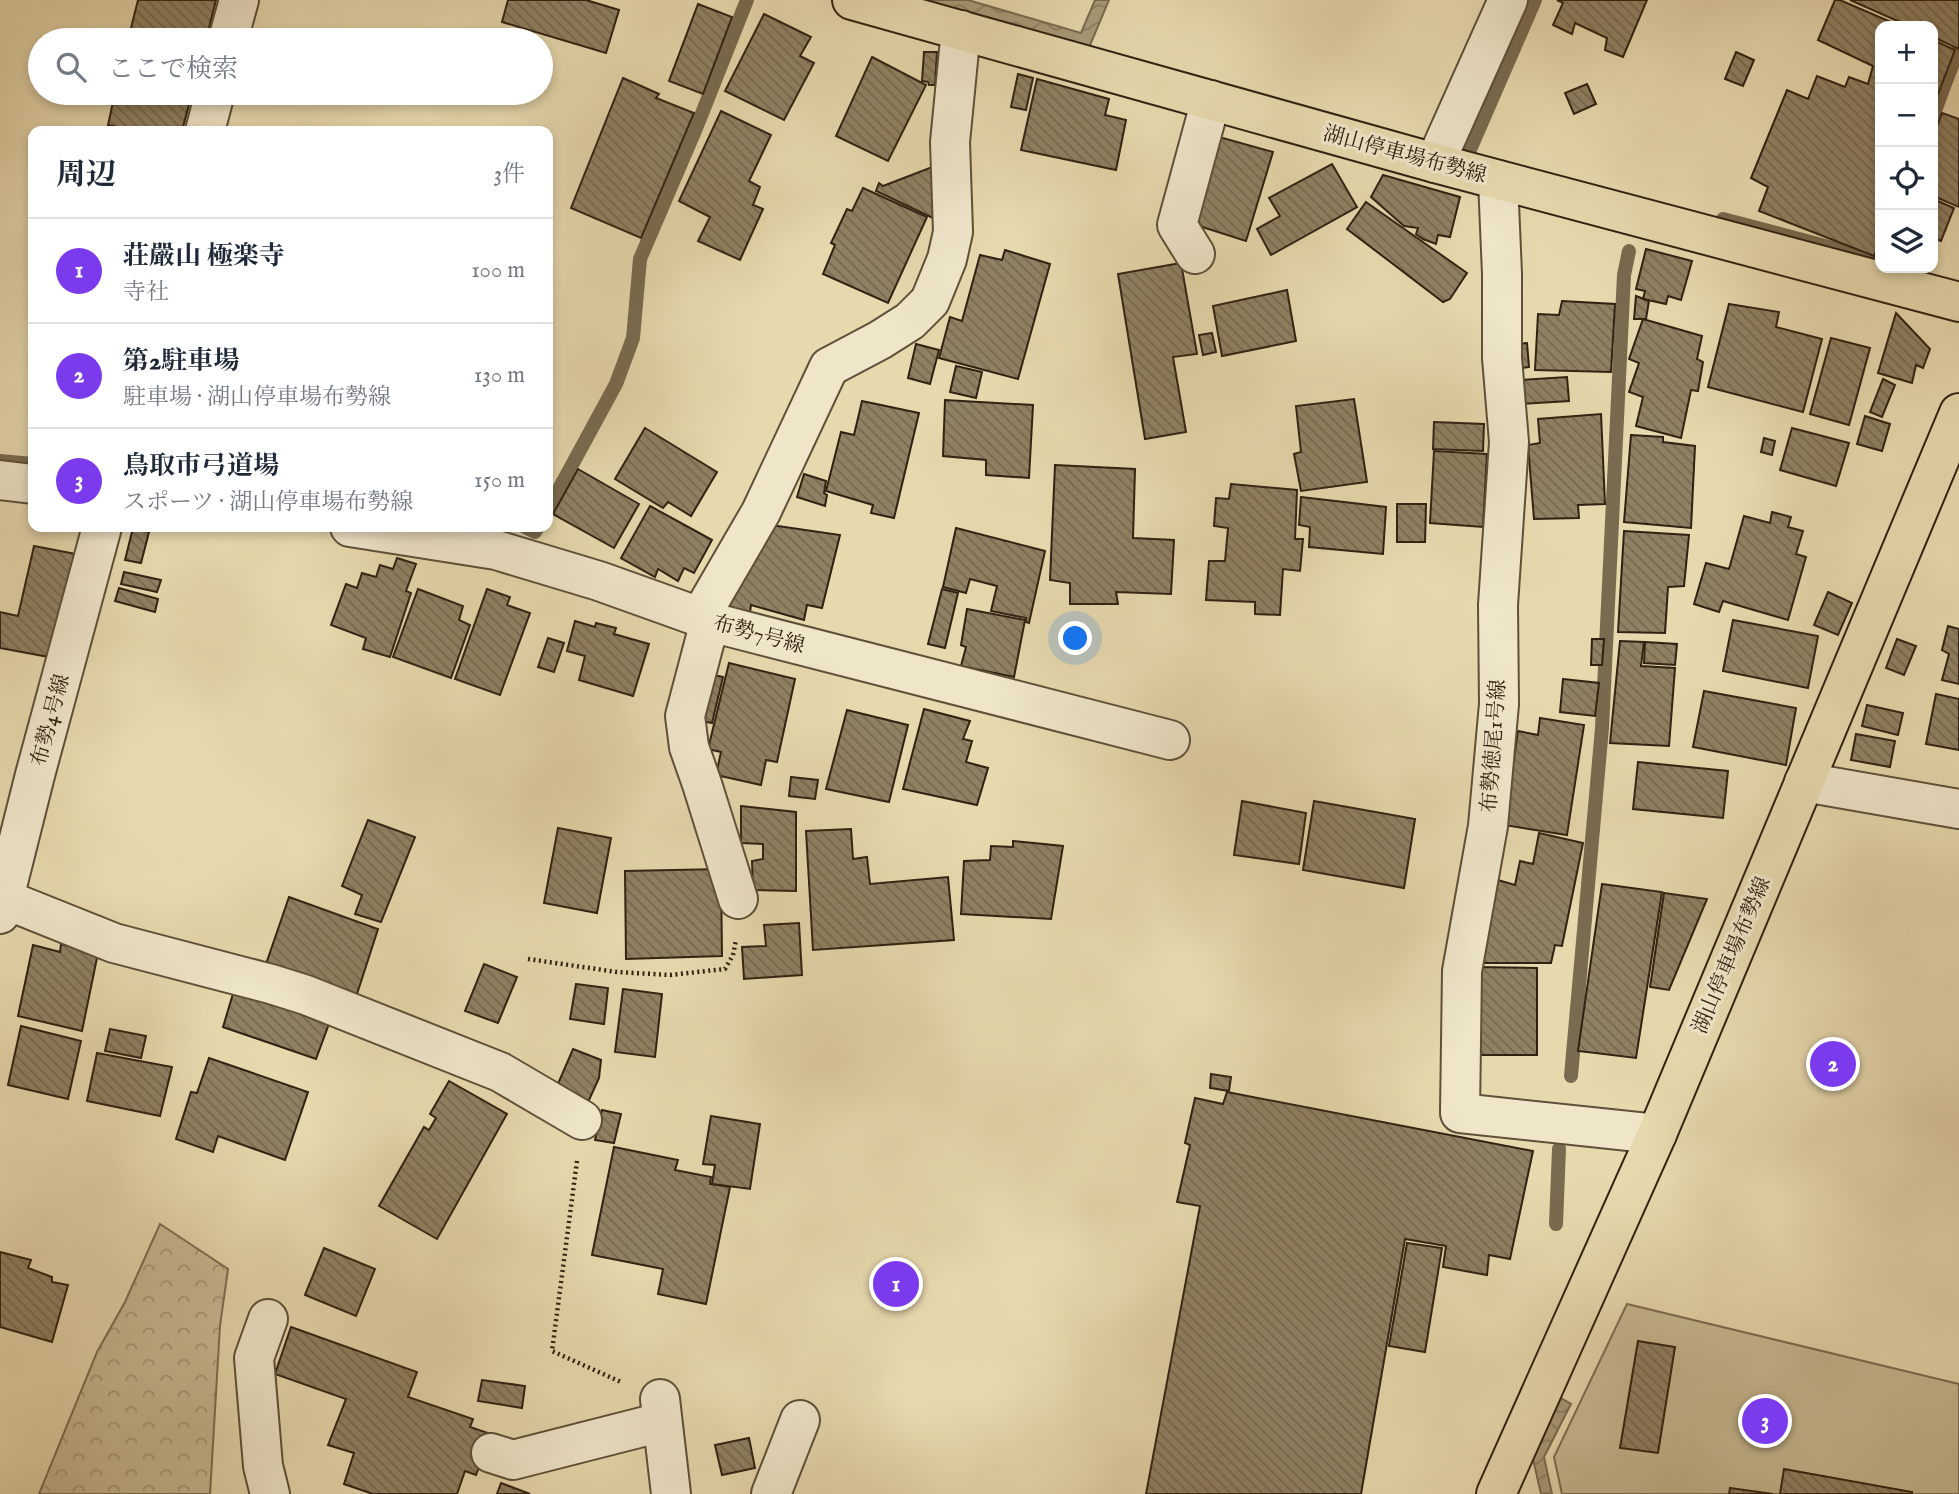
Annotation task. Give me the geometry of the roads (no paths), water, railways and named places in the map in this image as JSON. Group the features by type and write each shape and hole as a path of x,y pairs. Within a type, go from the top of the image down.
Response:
{"main road":[{"name":"湖山停車場布勢線","path":"852,0 943,17 1211,100 1435,163 1959,302"},
{"name":"湖山停車場布勢線","path":"1496,1494 1657,1134 1959,413"}],"street":[{"path":"231,28 239,0"},
{"path":"1435,163 1508,0"},
{"path":"738,899 689,747 685,716 705,619 761,512 829,367 910,320 930,301 947,259 953,232 943,17"},
{"path":"1195,254 1177,225 1211,100"},
{"path":"206,126 212,105"},
{"name":"布勢徳尾1号線","path":"1498,180 1502,358 1509,442 1498,605 1499,704 1488,826 1462,971 1461,1113 1657,1134"},
{"path":"0,480 28,483"},
{"name":"布勢4号線","path":"2,906 101,532"},
{"name":"布勢7号線","path":"381,532 496,550 599,581 705,619 1170,740"},
{"path":"1804,782 1959,809"},
{"path":"2,906 114,943 306,995 500,1072 582,1120"},
{"path":"268,1318 254,1358 263,1466 270,1494"},
{"path":"508,1463 661,1411 671,1494"},
{"path":"771,1494 800,1420"}],"water":[{"path":"918,0 968,0 1081,33 1095,0 1109,0 1088,50"},
{"path":"1561,1398 1571,1404 1544,1457 1552,1494 1541,1494 1533,1459"}],"waterway":[{"path":"553,500 616,384 633,338 640,259 747,0"},
{"path":"1469,152 1535,0"},
{"path":"1938,103 1957,52"},
{"path":"1723,219 1875,259"},
{"path":"1571,1076 1602,728 1624,275 1629,251"},
{"path":"0,461 28,464"},
{"path":"1556,1224 1559,1149"}],"place":[{"name":"第2駐車場","path":"1833,1064"},
{"name":"荘嚴山 極楽寺","path":"896,1284"},
{"name":"鳥取市弓道場","path":"1765,1421"}]}
